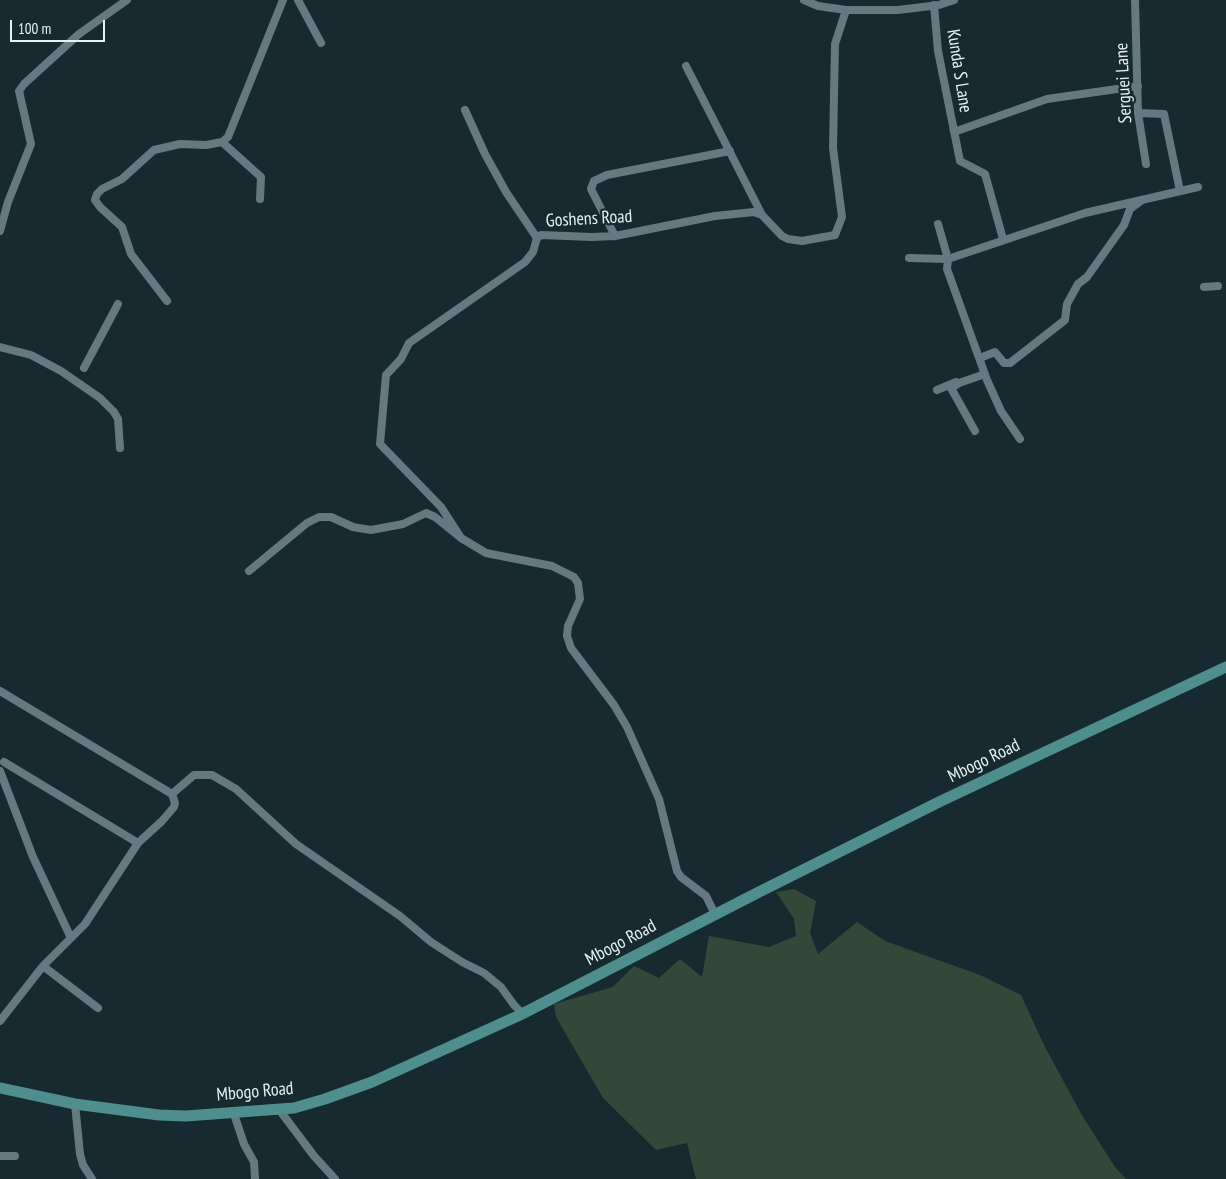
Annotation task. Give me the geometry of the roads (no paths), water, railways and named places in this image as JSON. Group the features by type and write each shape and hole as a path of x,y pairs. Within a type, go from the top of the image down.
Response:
{"main road":[{"name":"Mbogo Road","path":"0,1088 75,1104 159,1115 186,1116 233,1111 294,1108 311,1103 372,1082 523,1014 716,914 981,781 1226,667"}],"street":[{"path":"0,231 8,202 31,144 19,91 24,84 79,34 126,0"},
{"path":"167,301 131,254 122,227 100,208 95,200 97,194 102,189 122,179 154,150 169,145 206,145 222,142 228,137 283,0"},
{"path":"298,0 321,43"},
{"path":"804,0 818,6 846,10 898,10 954,0"},
{"name":"Serguei Lane","path":"1135,0 1138,113 1146,164"},
{"name":"Kunda S Lane","path":"934,5 938,51 960,161 985,174 1004,239"},
{"path":"686,66 762,214 782,236 788,239 802,241 823,239 835,235 842,217 833,148 835,44 846,10"},
{"path":"954,132 1047,98 1138,86"},
{"path":"465,110 485,154 506,192 537,238"},
{"path":"1138,113 1164,114 1180,191"},
{"path":"222,142 261,176 260,199"},
{"path":"615,236 591,189 594,181 607,175 730,151"},
{"path":"909,258 948,259 1086,213 1198,187"},
{"path":"937,390 978,376 981,362 996,352 1004,363 1010,363 1066,320 1067,304 1078,284 1087,277 1124,226 1130,209 1143,199"},
{"name":"Goshens Road","path":"461,538 441,507 380,444 386,375 401,359 409,343 524,262 533,252 537,238 542,235 592,238 615,236 715,216 754,212 762,214"},
{"path":"938,224 948,259 947,269 985,374 1001,411 1020,439"},
{"path":"1204,287 1218,286"},
{"path":"84,368 118,304"},
{"path":"0,347 31,355 61,371 100,398 114,412 118,420 120,448"},
{"path":"975,431 951,388 959,382 985,374"},
{"path":"249,571 307,523 325,516 363,530 404,524 420,515 430,514 461,538 486,554 552,566 574,576 578,583 580,599 568,626 567,636 571,648 614,705 627,728 659,800 677,872 681,878 706,896 716,914"},
{"path":"0,691 172,794 175,799 174,807 138,843 85,924 43,966 0,1021"},
{"path":"4,762 138,843"},
{"path":"0,771 33,857 71,938"},
{"path":"172,794 194,775 212,775 236,789 296,844 400,916 431,942 462,962 484,973 501,987 523,1014"},
{"path":"43,966 98,1008"},
{"path":"75,1104 80,1154 83,1165 92,1179"},
{"path":"278,1108 314,1156 335,1179"},
{"path":"233,1111 244,1144 254,1162 255,1179"},
{"path":"0,1156 15,1156"}]}
